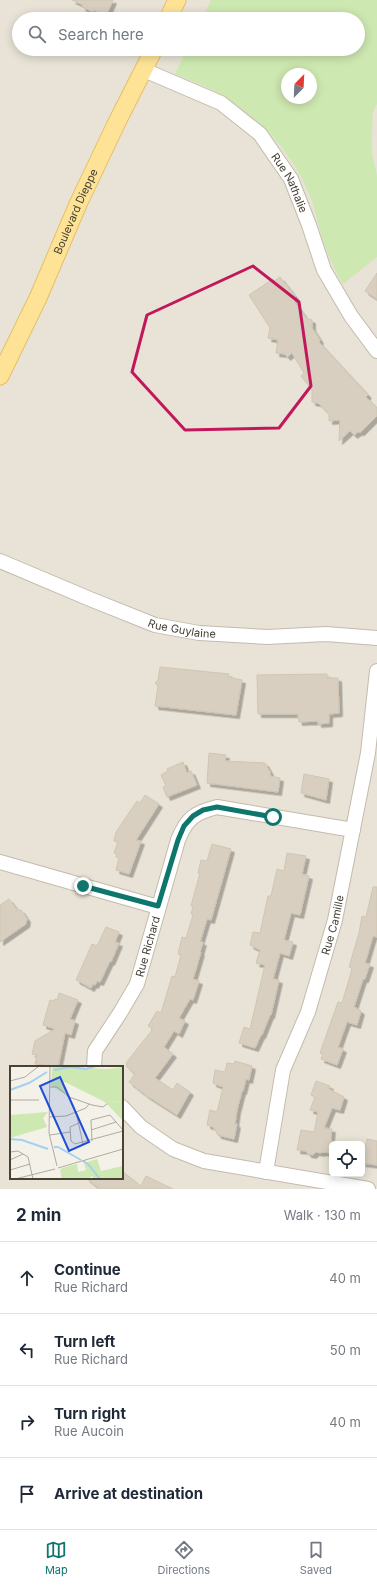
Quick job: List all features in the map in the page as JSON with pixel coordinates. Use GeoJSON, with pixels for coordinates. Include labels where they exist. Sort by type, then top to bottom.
{"type":"FeatureCollection","features":[{"type":"Feature","properties":{"kind":"main road"},"geometry":{"type":"LineString","coordinates":[[171,12],[177,0]]}},
{"type":"Feature","properties":{"kind":"main road","name":"Boulevard Dieppe"},"geometry":{"type":"LineString","coordinates":[[0,376],[38,298],[82,195],[116,122],[151,56]]}},
{"type":"Feature","properties":{"kind":"street","name":"Rue Nathalie"},"geometry":{"type":"LineString","coordinates":[[144,70],[221,103],[260,134],[291,179],[309,225],[324,270],[351,316],[377,351]]}},
{"type":"Feature","properties":{"kind":"street","name":"Rue Guylaine"},"geometry":{"type":"LineString","coordinates":[[0,561],[90,599],[162,626],[199,633],[267,637],[326,634],[377,638]]}},
{"type":"Feature","properties":{"kind":"street","name":"Rue Camille"},"geometry":{"type":"LineString","coordinates":[[266,1172],[283,1070],[308,1012],[335,920],[368,753],[377,671]]}},
{"type":"Feature","properties":{"kind":"street","name":"Rue Richard"},"geometry":{"type":"LineString","coordinates":[[94,1066],[95,1051],[137,984],[178,840],[184,826],[193,816],[203,810],[217,807],[353,830]]}},
{"type":"Feature","properties":{"kind":"street"},"geometry":{"type":"LineString","coordinates":[[0,862],[158,906]]}},
{"type":"Feature","properties":{"kind":"street"},"geometry":{"type":"LineString","coordinates":[[123,1108],[141,1127],[173,1149],[204,1161],[368,1189]]}},
{"type":"Feature","properties":{"kind":"highlighted area"},"geometry":{"type":"Polygon","coordinates":[[[253,266],[299,302],[311,386],[279,428],[185,430],[132,372],[147,315],[253,266]]]}},
{"type":"Feature","properties":{"kind":"shaded area"},"geometry":{"type":"Polygon","coordinates":[[[0,0],[336,0],[346,12],[12,12],[12,56],[365,56],[365,49],[377,49],[377,1189],[0,1189],[0,0]]]}},
{"type":"Feature","properties":{"kind":"green space"},"geometry":{"type":"Polygon","coordinates":[[[211,0],[377,0],[377,104],[373,112],[372,153],[377,176],[377,257],[343,284],[325,247],[313,204],[306,186],[287,154],[249,114],[218,93],[175,74],[184,56],[365,56],[365,12],[205,12],[211,0]]]}},
{"type":"Feature","properties":{"kind":"building"},"geometry":{"type":"Polygon","coordinates":[[[72,0],[113,0],[108,12],[98,12],[94,10],[93,12],[82,7],[83,5],[72,0]]]}},
{"type":"Feature","properties":{"kind":"building"},"geometry":{"type":"Polygon","coordinates":[[[377,273],[377,299],[365,291],[377,273]]]}},
{"type":"Feature","properties":{"kind":"building"},"geometry":{"type":"Polygon","coordinates":[[[280,277],[295,296],[294,301],[306,318],[312,320],[312,328],[320,340],[319,342],[368,395],[366,397],[377,408],[377,416],[361,432],[354,435],[350,431],[339,441],[340,420],[329,421],[329,414],[318,403],[312,402],[312,390],[301,376],[304,373],[292,353],[287,357],[285,354],[276,353],[278,340],[268,338],[270,328],[249,295],[273,279],[274,281],[280,277]]]}},
{"type":"Feature","properties":{"kind":"building"},"geometry":{"type":"Polygon","coordinates":[[[160,667],[229,674],[228,677],[242,680],[236,715],[155,706],[158,686],[155,683],[158,680],[160,667]]]}},
{"type":"Feature","properties":{"kind":"building"},"geometry":{"type":"Polygon","coordinates":[[[327,674],[327,678],[338,678],[339,713],[329,714],[329,723],[318,724],[318,721],[299,722],[298,714],[258,714],[257,675],[327,674]]]}},
{"type":"Feature","properties":{"kind":"building"},"geometry":{"type":"Polygon","coordinates":[[[209,753],[226,755],[225,761],[265,763],[270,772],[270,776],[280,778],[278,792],[207,783],[209,753]]]}},
{"type":"Feature","properties":{"kind":"building"},"geometry":{"type":"Polygon","coordinates":[[[183,762],[187,773],[191,771],[197,785],[167,797],[163,787],[166,786],[161,775],[168,771],[167,769],[183,762]]]}},
{"type":"Feature","properties":{"kind":"building"},"geometry":{"type":"Polygon","coordinates":[[[304,774],[329,779],[326,800],[301,793],[304,774]]]}},
{"type":"Feature","properties":{"kind":"building"},"geometry":{"type":"Polygon","coordinates":[[[145,795],[159,804],[136,840],[141,841],[129,874],[116,870],[119,858],[116,857],[117,854],[114,853],[118,842],[114,841],[116,832],[137,801],[140,803],[145,795]]]}},
{"type":"Feature","properties":{"kind":"building"},"geometry":{"type":"Polygon","coordinates":[[[212,844],[231,849],[211,920],[207,919],[200,942],[203,942],[193,979],[199,981],[193,1000],[190,999],[179,1018],[185,1021],[179,1034],[174,1031],[164,1047],[173,1054],[155,1078],[173,1090],[177,1083],[190,1092],[177,1115],[147,1096],[129,1082],[135,1074],[127,1067],[126,1063],[153,1029],[148,1026],[157,1011],[161,1013],[172,976],[175,977],[181,955],[178,954],[182,937],[186,938],[193,915],[191,914],[193,907],[191,906],[200,873],[198,873],[201,860],[207,861],[212,844]]]}},
{"type":"Feature","properties":{"kind":"building"},"geometry":{"type":"Polygon","coordinates":[[[287,853],[306,856],[302,874],[309,876],[300,915],[291,913],[284,940],[293,942],[289,956],[280,953],[273,979],[279,980],[271,1015],[255,1048],[239,1043],[244,1027],[250,1029],[265,965],[256,963],[260,950],[250,945],[253,932],[260,933],[268,896],[271,896],[277,869],[284,871],[287,853]]]}},
{"type":"Feature","properties":{"kind":"building"},"geometry":{"type":"Polygon","coordinates":[[[373,887],[377,887],[377,937],[373,936],[365,963],[370,964],[365,979],[363,979],[354,1007],[361,1011],[357,1025],[347,1022],[338,1047],[343,1049],[337,1065],[321,1059],[323,1054],[320,1053],[338,1002],[342,1003],[352,968],[349,967],[359,933],[362,916],[366,917],[373,887]]]}},
{"type":"Feature","properties":{"kind":"building"},"geometry":{"type":"Polygon","coordinates":[[[9,899],[17,910],[21,910],[27,919],[26,924],[0,942],[0,905],[9,899]]]}},
{"type":"Feature","properties":{"kind":"building"},"geometry":{"type":"Polygon","coordinates":[[[106,927],[119,932],[115,942],[119,943],[100,982],[97,981],[91,988],[76,980],[92,944],[97,946],[106,927]]]}},
{"type":"Feature","properties":{"kind":"building"},"geometry":{"type":"Polygon","coordinates":[[[59,993],[78,1000],[70,1019],[75,1021],[71,1035],[65,1033],[58,1066],[35,1064],[37,1055],[32,1054],[35,1041],[55,1029],[43,1025],[50,1000],[57,1000],[59,993]]]}},
{"type":"Feature","properties":{"kind":"building"},"geometry":{"type":"Polygon","coordinates":[[[235,1061],[252,1066],[249,1080],[246,1079],[237,1110],[235,1124],[237,1124],[234,1139],[218,1135],[213,1127],[207,1125],[210,1110],[217,1112],[223,1087],[213,1083],[215,1070],[225,1072],[227,1063],[234,1064],[235,1061]]]}},
{"type":"Feature","properties":{"kind":"building"},"geometry":{"type":"Polygon","coordinates":[[[316,1081],[330,1086],[329,1089],[344,1097],[340,1110],[332,1108],[324,1128],[332,1129],[331,1141],[329,1141],[329,1153],[316,1152],[313,1155],[308,1154],[306,1151],[297,1150],[301,1130],[314,1132],[318,1112],[310,1110],[315,1097],[311,1095],[316,1081]]]}},
{"type":"Feature","properties":{"kind":"building"},"geometry":{"type":"Polygon","coordinates":[[[367,1139],[377,1141],[377,1165],[365,1163],[365,1149],[367,1139]]]}},
{"type":"Feature","properties":{"kind":"building"},"geometry":{"type":"Polygon","coordinates":[[[123,1172],[141,1186],[146,1176],[173,1189],[100,1189],[87,1179],[123,1179],[123,1172]]]}},
{"type":"Feature","properties":{"kind":"route"},"geometry":{"type":"LineString","coordinates":[[83,886],[158,906],[178,840],[184,826],[193,816],[203,810],[217,807],[273,817]]}}]}
